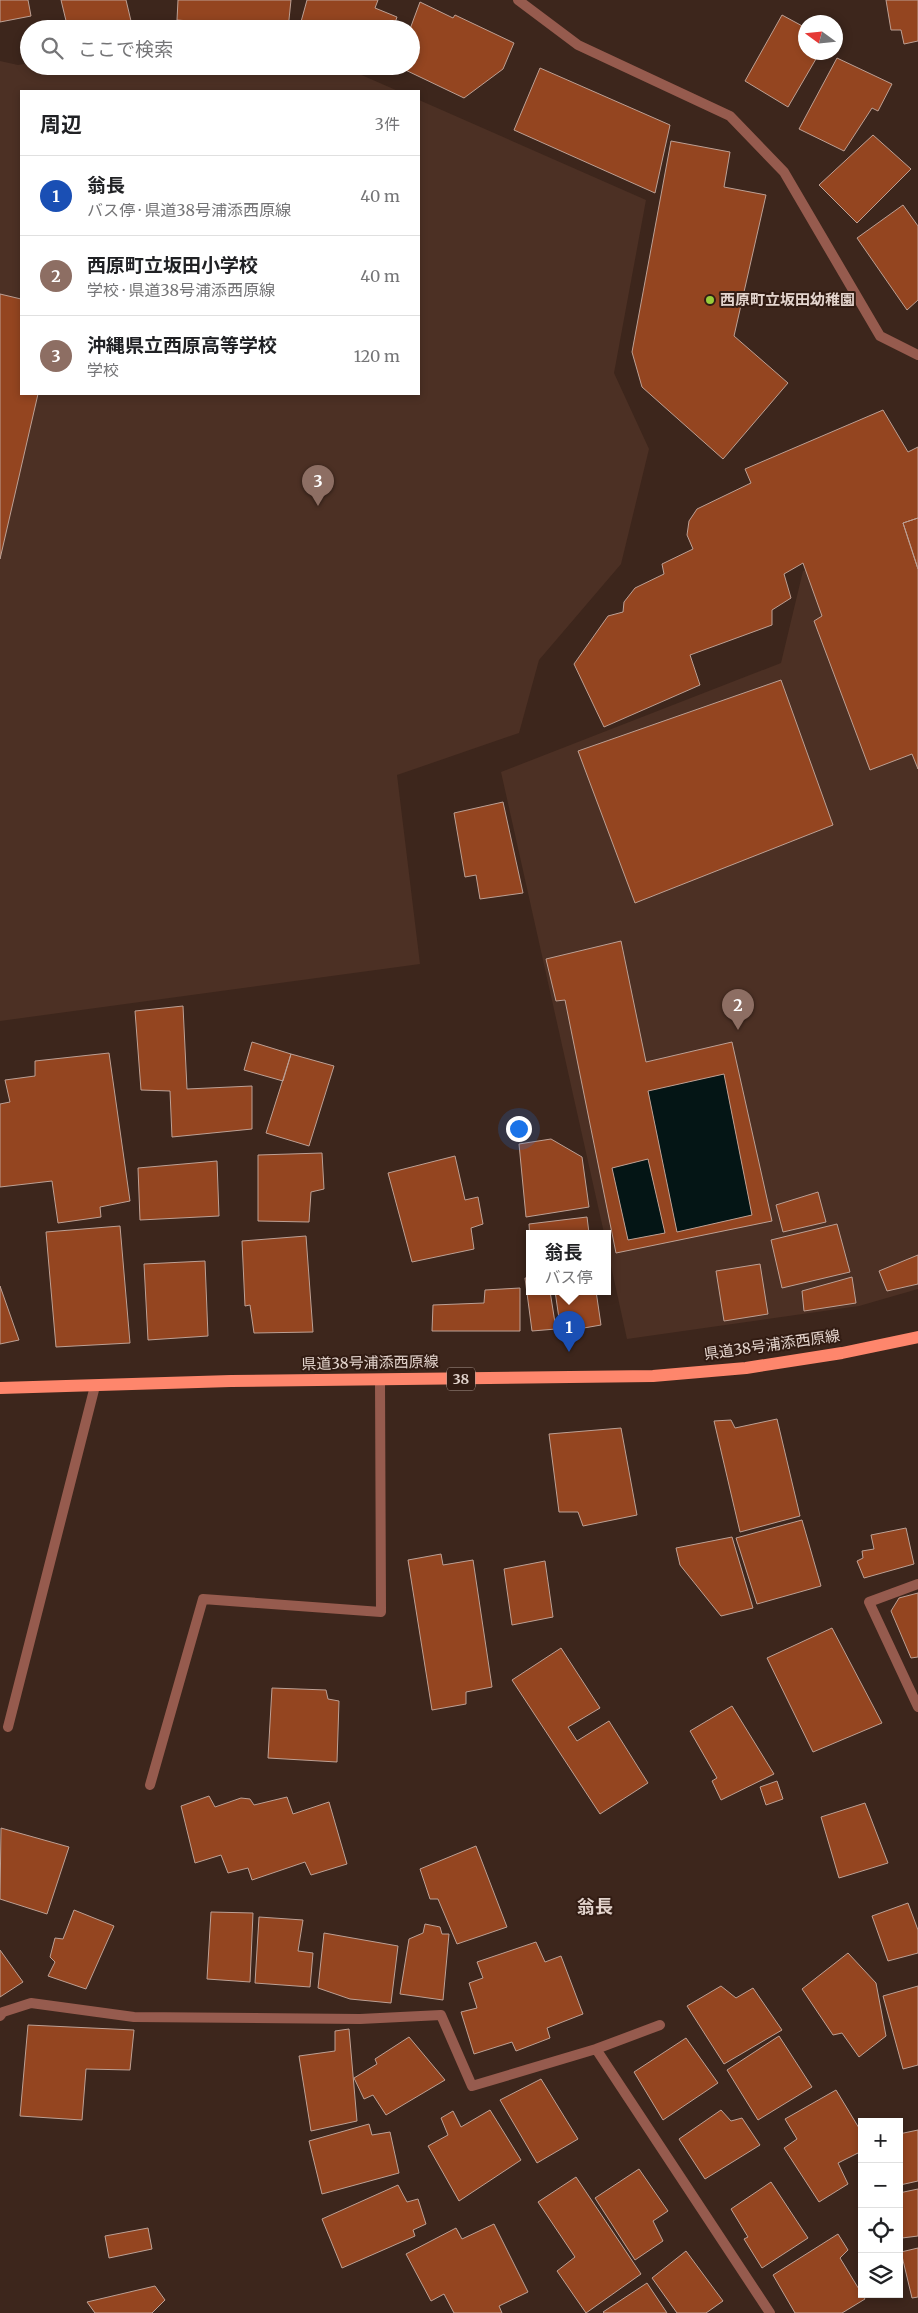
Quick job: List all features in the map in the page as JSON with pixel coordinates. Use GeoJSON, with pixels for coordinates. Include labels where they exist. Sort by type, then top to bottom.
{"type":"FeatureCollection","features":[{"type":"Feature","properties":{"kind":"main road","name":"県道38号浦添西原線"},"geometry":{"type":"LineString","coordinates":[[0,1388],[653,1376],[746,1368],[842,1353],[918,1337]]}},
{"type":"Feature","properties":{"kind":"street"},"geometry":{"type":"LineString","coordinates":[[518,0],[578,45],[730,116],[784,172],[880,336],[918,355]]}},
{"type":"Feature","properties":{"kind":"street"},"geometry":{"type":"LineString","coordinates":[[150,1785],[203,1599],[381,1612],[380,1380]]}},
{"type":"Feature","properties":{"kind":"street"},"geometry":{"type":"LineString","coordinates":[[8,1727],[95,1386]]}},
{"type":"Feature","properties":{"kind":"street"},"geometry":{"type":"LineString","coordinates":[[918,1584],[869,1602],[918,1707]]}},
{"type":"Feature","properties":{"kind":"street"},"geometry":{"type":"LineString","coordinates":[[0,2016],[3,2012],[31,2003],[134,2017],[360,2019],[442,2015],[472,2086],[596,2049],[660,2025]]}},
{"type":"Feature","properties":{"kind":"street"},"geometry":{"type":"LineString","coordinates":[[596,2049],[770,2313]]}},
{"type":"Feature","properties":{"kind":"shaded area"},"geometry":{"type":"Polygon","coordinates":[[[0,61],[20,65],[20,75],[362,75],[396,90],[20,90],[20,395],[420,395],[420,100],[646,200],[614,373],[649,449],[621,564],[539,660],[519,733],[397,775],[420,964],[0,1021],[0,61]]]}},
{"type":"Feature","properties":{"kind":"shaded area"},"geometry":{"type":"Polygon","coordinates":[[[918,524],[918,1289],[859,1306],[627,1339],[611,1266],[611,1230],[603,1230],[501,772],[781,663],[803,571],[918,524]]]}},
{"type":"Feature","properties":{"kind":"shaded area"},"geometry":{"type":"Polygon","coordinates":[[[724,1074],[752,1215],[677,1232],[648,1091],[724,1074]]]}},
{"type":"Feature","properties":{"kind":"shaded area"},"geometry":{"type":"Polygon","coordinates":[[[648,1159],[665,1233],[628,1240],[612,1168],[648,1159]]]}},
{"type":"Feature","properties":{"kind":"building"},"geometry":{"type":"Polygon","coordinates":[[[0,0],[28,0],[31,16],[0,22],[0,0]]]}},
{"type":"Feature","properties":{"kind":"building"},"geometry":{"type":"Polygon","coordinates":[[[61,0],[126,0],[131,20],[66,20],[61,0]]]}},
{"type":"Feature","properties":{"kind":"building"},"geometry":{"type":"Polygon","coordinates":[[[178,0],[291,0],[289,20],[177,20],[178,0]]]}},
{"type":"Feature","properties":{"kind":"building"},"geometry":{"type":"Polygon","coordinates":[[[307,0],[378,0],[375,8],[397,17],[396,20],[301,20],[307,0]]]}},
{"type":"Feature","properties":{"kind":"building"},"geometry":{"type":"Polygon","coordinates":[[[886,0],[918,0],[918,41],[904,44],[901,30],[891,30],[886,0]]]}},
{"type":"Feature","properties":{"kind":"building"},"geometry":{"type":"Polygon","coordinates":[[[420,2],[453,18],[455,15],[514,43],[503,69],[464,98],[416,75],[420,75],[420,20],[413,20],[420,2]]]}},
{"type":"Feature","properties":{"kind":"building"},"geometry":{"type":"Polygon","coordinates":[[[782,15],[798,24],[798,60],[815,60],[788,107],[745,81],[782,15]]]}},
{"type":"Feature","properties":{"kind":"building"},"geometry":{"type":"Polygon","coordinates":[[[836,60],[841,60],[892,84],[878,111],[872,108],[844,151],[799,129],[836,60]]]}},
{"type":"Feature","properties":{"kind":"building"},"geometry":{"type":"Polygon","coordinates":[[[540,68],[670,125],[655,193],[514,130],[540,68]]]}},
{"type":"Feature","properties":{"kind":"building"},"geometry":{"type":"Polygon","coordinates":[[[873,135],[911,169],[857,223],[819,185],[873,135]]]}},
{"type":"Feature","properties":{"kind":"building"},"geometry":{"type":"Polygon","coordinates":[[[671,141],[730,152],[724,187],[766,195],[734,336],[788,383],[723,459],[642,387],[632,352],[671,141]]]}},
{"type":"Feature","properties":{"kind":"building"},"geometry":{"type":"Polygon","coordinates":[[[903,205],[918,226],[918,300],[907,310],[857,238],[903,205]]]}},
{"type":"Feature","properties":{"kind":"building"},"geometry":{"type":"Polygon","coordinates":[[[0,294],[20,299],[20,395],[38,395],[0,559],[0,294]]]}},
{"type":"Feature","properties":{"kind":"building"},"geometry":{"type":"Polygon","coordinates":[[[883,410],[908,452],[918,447],[918,518],[903,523],[918,569],[918,769],[912,754],[870,770],[814,621],[822,616],[803,563],[784,574],[791,598],[772,610],[772,625],[690,655],[700,685],[604,727],[574,664],[608,616],[623,612],[624,602],[635,588],[664,574],[662,564],[693,549],[687,535],[689,521],[697,509],[751,483],[745,469],[883,410]]]}},
{"type":"Feature","properties":{"kind":"building"},"geometry":{"type":"Polygon","coordinates":[[[918,518],[918,569],[903,523],[918,518]]]}},
{"type":"Feature","properties":{"kind":"building"},"geometry":{"type":"Polygon","coordinates":[[[781,680],[833,825],[635,903],[578,751],[781,680]]]}},
{"type":"Feature","properties":{"kind":"building"},"geometry":{"type":"Polygon","coordinates":[[[503,802],[523,893],[480,899],[476,875],[465,877],[454,813],[503,802]]]}},
{"type":"Feature","properties":{"kind":"building"},"geometry":{"type":"Polygon","coordinates":[[[621,941],[646,1062],[732,1042],[772,1221],[616,1253],[565,1000],[556,1001],[546,959],[621,941]],[[724,1074],[648,1091],[677,1232],[752,1215],[724,1074]],[[648,1159],[612,1168],[628,1240],[665,1233],[648,1159]]]}},
{"type":"Feature","properties":{"kind":"building"},"geometry":{"type":"Polygon","coordinates":[[[183,1006],[187,1089],[252,1086],[252,1129],[172,1137],[170,1091],[141,1090],[135,1011],[183,1006]]]}},
{"type":"Feature","properties":{"kind":"building"},"geometry":{"type":"Polygon","coordinates":[[[252,1042],[291,1054],[283,1081],[244,1070],[252,1042]]]}},
{"type":"Feature","properties":{"kind":"building"},"geometry":{"type":"Polygon","coordinates":[[[109,1053],[130,1201],[100,1207],[101,1217],[58,1223],[52,1181],[0,1187],[0,1104],[10,1102],[5,1080],[35,1076],[35,1061],[109,1053]]]}},
{"type":"Feature","properties":{"kind":"building"},"geometry":{"type":"Polygon","coordinates":[[[291,1054],[334,1066],[309,1146],[266,1133],[291,1054]]]}},
{"type":"Feature","properties":{"kind":"building"},"geometry":{"type":"Polygon","coordinates":[[[551,1139],[582,1157],[589,1207],[526,1217],[519,1144],[551,1139]]]}},
{"type":"Feature","properties":{"kind":"building"},"geometry":{"type":"Polygon","coordinates":[[[322,1153],[324,1189],[311,1192],[309,1222],[258,1221],[258,1155],[322,1153]]]}},
{"type":"Feature","properties":{"kind":"building"},"geometry":{"type":"Polygon","coordinates":[[[455,1156],[465,1200],[478,1197],[483,1224],[471,1228],[474,1249],[412,1262],[388,1173],[455,1156]]]}},
{"type":"Feature","properties":{"kind":"building"},"geometry":{"type":"Polygon","coordinates":[[[217,1161],[219,1216],[140,1220],[138,1168],[217,1161]]]}},
{"type":"Feature","properties":{"kind":"building"},"geometry":{"type":"Polygon","coordinates":[[[818,1192],[826,1222],[783,1232],[776,1205],[818,1192]]]}},
{"type":"Feature","properties":{"kind":"building"},"geometry":{"type":"Polygon","coordinates":[[[587,1217],[589,1230],[529,1230],[529,1224],[587,1217]]]}},
{"type":"Feature","properties":{"kind":"building"},"geometry":{"type":"Polygon","coordinates":[[[837,1224],[850,1272],[782,1288],[771,1240],[837,1224]]]}},
{"type":"Feature","properties":{"kind":"building"},"geometry":{"type":"Polygon","coordinates":[[[120,1226],[130,1343],[56,1347],[46,1232],[120,1226]]]}},
{"type":"Feature","properties":{"kind":"building"},"geometry":{"type":"Polygon","coordinates":[[[306,1236],[313,1332],[254,1333],[250,1305],[245,1306],[242,1241],[306,1236]]]}},
{"type":"Feature","properties":{"kind":"building"},"geometry":{"type":"Polygon","coordinates":[[[918,1255],[918,1284],[887,1291],[879,1271],[918,1255]]]}},
{"type":"Feature","properties":{"kind":"building"},"geometry":{"type":"Polygon","coordinates":[[[205,1261],[208,1336],[148,1340],[144,1264],[205,1261]]]}},
{"type":"Feature","properties":{"kind":"building"},"geometry":{"type":"Polygon","coordinates":[[[760,1264],[768,1314],[724,1321],[716,1271],[760,1264]]]}},
{"type":"Feature","properties":{"kind":"building"},"geometry":{"type":"Polygon","coordinates":[[[852,1277],[856,1303],[804,1311],[802,1291],[852,1277]]]}},
{"type":"Feature","properties":{"kind":"building"},"geometry":{"type":"Polygon","coordinates":[[[0,1286],[19,1340],[0,1344],[0,1286]]]}},
{"type":"Feature","properties":{"kind":"building"},"geometry":{"type":"Polygon","coordinates":[[[520,1288],[520,1331],[432,1331],[433,1305],[484,1303],[485,1290],[520,1288]]]}},
{"type":"Feature","properties":{"kind":"building"},"geometry":{"type":"Polygon","coordinates":[[[527,1295],[551,1295],[556,1329],[532,1331],[527,1295]]]}},
{"type":"Feature","properties":{"kind":"building"},"geometry":{"type":"Polygon","coordinates":[[[556,1295],[597,1295],[601,1325],[561,1332],[556,1295]]]}},
{"type":"Feature","properties":{"kind":"building"},"geometry":{"type":"Polygon","coordinates":[[[777,1419],[800,1516],[740,1532],[714,1421],[731,1420],[735,1428],[777,1419]]]}},
{"type":"Feature","properties":{"kind":"building"},"geometry":{"type":"Polygon","coordinates":[[[621,1428],[637,1515],[583,1526],[578,1512],[559,1512],[549,1434],[621,1428]]]}},
{"type":"Feature","properties":{"kind":"building"},"geometry":{"type":"Polygon","coordinates":[[[802,1520],[821,1586],[757,1604],[736,1538],[802,1520]]]}},
{"type":"Feature","properties":{"kind":"building"},"geometry":{"type":"Polygon","coordinates":[[[906,1528],[914,1564],[864,1578],[857,1561],[863,1558],[862,1551],[874,1549],[871,1535],[906,1528]]]}},
{"type":"Feature","properties":{"kind":"building"},"geometry":{"type":"Polygon","coordinates":[[[732,1537],[753,1608],[721,1616],[680,1565],[676,1548],[732,1537]]]}},
{"type":"Feature","properties":{"kind":"building"},"geometry":{"type":"Polygon","coordinates":[[[441,1554],[443,1565],[473,1560],[492,1687],[466,1692],[466,1704],[432,1710],[408,1560],[441,1554]]]}},
{"type":"Feature","properties":{"kind":"building"},"geometry":{"type":"Polygon","coordinates":[[[545,1561],[553,1617],[512,1625],[504,1569],[545,1561]]]}},
{"type":"Feature","properties":{"kind":"building"},"geometry":{"type":"Polygon","coordinates":[[[918,1593],[918,1657],[911,1658],[891,1611],[899,1598],[918,1593]]]}},
{"type":"Feature","properties":{"kind":"building"},"geometry":{"type":"Polygon","coordinates":[[[832,1628],[882,1723],[813,1752],[767,1658],[832,1628]]]}},
{"type":"Feature","properties":{"kind":"building"},"geometry":{"type":"Polygon","coordinates":[[[561,1648],[600,1708],[568,1727],[577,1741],[609,1721],[648,1783],[600,1814],[512,1680],[561,1648]]]}},
{"type":"Feature","properties":{"kind":"building"},"geometry":{"type":"Polygon","coordinates":[[[272,1688],[326,1690],[328,1699],[339,1701],[337,1762],[268,1758],[272,1688]]]}},
{"type":"Feature","properties":{"kind":"building"},"geometry":{"type":"Polygon","coordinates":[[[732,1706],[774,1774],[721,1800],[712,1781],[717,1778],[690,1731],[732,1706]]]}},
{"type":"Feature","properties":{"kind":"building"},"geometry":{"type":"Polygon","coordinates":[[[777,1781],[783,1799],[766,1805],[760,1787],[777,1781]]]}},
{"type":"Feature","properties":{"kind":"building"},"geometry":{"type":"Polygon","coordinates":[[[209,1796],[215,1807],[241,1798],[250,1799],[254,1805],[287,1797],[293,1814],[329,1802],[347,1864],[311,1875],[305,1862],[252,1880],[248,1868],[228,1873],[221,1855],[195,1863],[181,1806],[209,1796]]]}},
{"type":"Feature","properties":{"kind":"building"},"geometry":{"type":"Polygon","coordinates":[[[865,1803],[888,1863],[839,1878],[821,1817],[865,1803]]]}},
{"type":"Feature","properties":{"kind":"building"},"geometry":{"type":"Polygon","coordinates":[[[1,1828],[69,1847],[47,1914],[0,1899],[1,1828]]]}},
{"type":"Feature","properties":{"kind":"building"},"geometry":{"type":"Polygon","coordinates":[[[476,1846],[507,1927],[457,1944],[438,1899],[430,1899],[420,1869],[476,1846]]]}},
{"type":"Feature","properties":{"kind":"building"},"geometry":{"type":"Polygon","coordinates":[[[908,1903],[918,1930],[918,1953],[888,1961],[872,1916],[908,1903]]]}},
{"type":"Feature","properties":{"kind":"building"},"geometry":{"type":"Polygon","coordinates":[[[74,1910],[114,1926],[86,1989],[48,1976],[55,1962],[50,1957],[55,1938],[63,1939],[74,1910]]]}},
{"type":"Feature","properties":{"kind":"building"},"geometry":{"type":"Polygon","coordinates":[[[211,1912],[253,1913],[250,1982],[207,1979],[211,1912]]]}},
{"type":"Feature","properties":{"kind":"building"},"geometry":{"type":"Polygon","coordinates":[[[259,1917],[303,1920],[298,1951],[313,1953],[310,1987],[255,1983],[259,1917]]]}},
{"type":"Feature","properties":{"kind":"building"},"geometry":{"type":"Polygon","coordinates":[[[425,1924],[440,1927],[442,1934],[449,1934],[443,2000],[400,1994],[409,1939],[423,1933],[425,1924]]]}},
{"type":"Feature","properties":{"kind":"building"},"geometry":{"type":"Polygon","coordinates":[[[324,1933],[398,1946],[391,2003],[350,1999],[318,1988],[324,1933]]]}},
{"type":"Feature","properties":{"kind":"building"},"geometry":{"type":"Polygon","coordinates":[[[536,1942],[545,1962],[561,1956],[583,2014],[547,2028],[550,2038],[516,2051],[512,2042],[474,2054],[461,2012],[477,2008],[469,1983],[483,1978],[477,1962],[536,1942]]]}},
{"type":"Feature","properties":{"kind":"building"},"geometry":{"type":"Polygon","coordinates":[[[0,1950],[23,1982],[0,1997],[0,1950]]]}},
{"type":"Feature","properties":{"kind":"building"},"geometry":{"type":"Polygon","coordinates":[[[848,1953],[876,1983],[886,2036],[859,2057],[842,2033],[833,2035],[802,1989],[848,1953]]]}},
{"type":"Feature","properties":{"kind":"building"},"geometry":{"type":"Polygon","coordinates":[[[721,1986],[736,1998],[753,1988],[782,2030],[724,2064],[687,2006],[721,1986]]]}},
{"type":"Feature","properties":{"kind":"building"},"geometry":{"type":"Polygon","coordinates":[[[918,1986],[918,2065],[903,2069],[883,1996],[918,1986]]]}},
{"type":"Feature","properties":{"kind":"building"},"geometry":{"type":"Polygon","coordinates":[[[28,2025],[134,2030],[130,2070],[86,2069],[82,2120],[20,2116],[28,2025]]]}},
{"type":"Feature","properties":{"kind":"building"},"geometry":{"type":"Polygon","coordinates":[[[349,2029],[357,2121],[311,2131],[299,2056],[335,2051],[335,2031],[349,2029]]]}},
{"type":"Feature","properties":{"kind":"building"},"geometry":{"type":"Polygon","coordinates":[[[779,2036],[812,2087],[758,2120],[727,2070],[779,2036]]]}},
{"type":"Feature","properties":{"kind":"building"},"geometry":{"type":"Polygon","coordinates":[[[409,2037],[445,2080],[386,2115],[373,2095],[364,2099],[354,2078],[377,2064],[375,2059],[409,2037]]]}},
{"type":"Feature","properties":{"kind":"building"},"geometry":{"type":"Polygon","coordinates":[[[686,2038],[718,2083],[663,2120],[634,2072],[686,2038]]]}},
{"type":"Feature","properties":{"kind":"building"},"geometry":{"type":"Polygon","coordinates":[[[541,2079],[578,2139],[537,2163],[500,2100],[541,2079]]]}},
{"type":"Feature","properties":{"kind":"building"},"geometry":{"type":"Polygon","coordinates":[[[836,2090],[858,2126],[858,2153],[838,2163],[848,2184],[819,2202],[784,2148],[797,2139],[785,2119],[836,2090]]]}},
{"type":"Feature","properties":{"kind":"building"},"geometry":{"type":"Polygon","coordinates":[[[490,2110],[521,2160],[459,2201],[428,2146],[448,2135],[441,2118],[453,2111],[461,2127],[490,2110]]]}},
{"type":"Feature","properties":{"kind":"building"},"geometry":{"type":"Polygon","coordinates":[[[721,2110],[731,2121],[742,2118],[760,2145],[705,2179],[679,2139],[721,2110]]]}},
{"type":"Feature","properties":{"kind":"building"},"geometry":{"type":"Polygon","coordinates":[[[369,2124],[372,2135],[390,2132],[399,2173],[322,2194],[309,2141],[369,2124]]]}},
{"type":"Feature","properties":{"kind":"building"},"geometry":{"type":"Polygon","coordinates":[[[918,2130],[918,2181],[903,2184],[903,2163],[903,2133],[918,2130]]]}},
{"type":"Feature","properties":{"kind":"building"},"geometry":{"type":"Polygon","coordinates":[[[639,2169],[668,2211],[653,2221],[663,2241],[635,2260],[595,2198],[639,2169]]]}},
{"type":"Feature","properties":{"kind":"building"},"geometry":{"type":"Polygon","coordinates":[[[576,2177],[641,2274],[586,2313],[557,2271],[575,2257],[538,2202],[576,2177]]]}},
{"type":"Feature","properties":{"kind":"building"},"geometry":{"type":"Polygon","coordinates":[[[771,2182],[808,2238],[762,2268],[744,2239],[748,2237],[731,2209],[771,2182]]]}},
{"type":"Feature","properties":{"kind":"building"},"geometry":{"type":"Polygon","coordinates":[[[398,2185],[407,2202],[418,2199],[426,2224],[413,2230],[415,2236],[342,2268],[322,2219],[398,2185]]]}},
{"type":"Feature","properties":{"kind":"building"},"geometry":{"type":"Polygon","coordinates":[[[918,2189],[918,2236],[903,2238],[903,2192],[918,2189]]]}},
{"type":"Feature","properties":{"kind":"building"},"geometry":{"type":"Polygon","coordinates":[[[494,2224],[528,2292],[499,2306],[502,2313],[454,2313],[444,2294],[431,2301],[406,2254],[456,2228],[462,2239],[494,2224]]]}},
{"type":"Feature","properties":{"kind":"building"},"geometry":{"type":"Polygon","coordinates":[[[148,2228],[152,2249],[109,2258],[105,2236],[148,2228]]]}},
{"type":"Feature","properties":{"kind":"building"},"geometry":{"type":"Polygon","coordinates":[[[838,2234],[848,2250],[840,2258],[858,2288],[858,2298],[865,2299],[842,2313],[795,2313],[773,2275],[838,2234]]]}},
{"type":"Feature","properties":{"kind":"building"},"geometry":{"type":"Polygon","coordinates":[[[918,2248],[918,2297],[912,2298],[903,2260],[903,2252],[918,2248]]]}},
{"type":"Feature","properties":{"kind":"building"},"geometry":{"type":"Polygon","coordinates":[[[686,2251],[723,2301],[706,2313],[677,2313],[652,2278],[686,2251]]]}},
{"type":"Feature","properties":{"kind":"building"},"geometry":{"type":"Polygon","coordinates":[[[647,2283],[667,2313],[603,2312],[647,2283]]]}},
{"type":"Feature","properties":{"kind":"building"},"geometry":{"type":"Polygon","coordinates":[[[155,2286],[165,2300],[152,2313],[95,2313],[87,2302],[155,2286]]]}},
{"type":"Feature","properties":{"kind":"place","name":"西原町立坂田幼稚園"},"geometry":{"type":"Point","coordinates":[710,300]}},
{"type":"Feature","properties":{"kind":"place","name":"沖縄県立西原高等学校"},"geometry":{"type":"Point","coordinates":[318,506]}},
{"type":"Feature","properties":{"kind":"place","name":"西原町立坂田小学校"},"geometry":{"type":"Point","coordinates":[738,1030]}},
{"type":"Feature","properties":{"kind":"place","name":"翁長"},"geometry":{"type":"Point","coordinates":[569,1352]}},
{"type":"Feature","properties":{"kind":"district","name":"翁長"},"geometry":{"type":"Point","coordinates":[595,1907]}}]}
